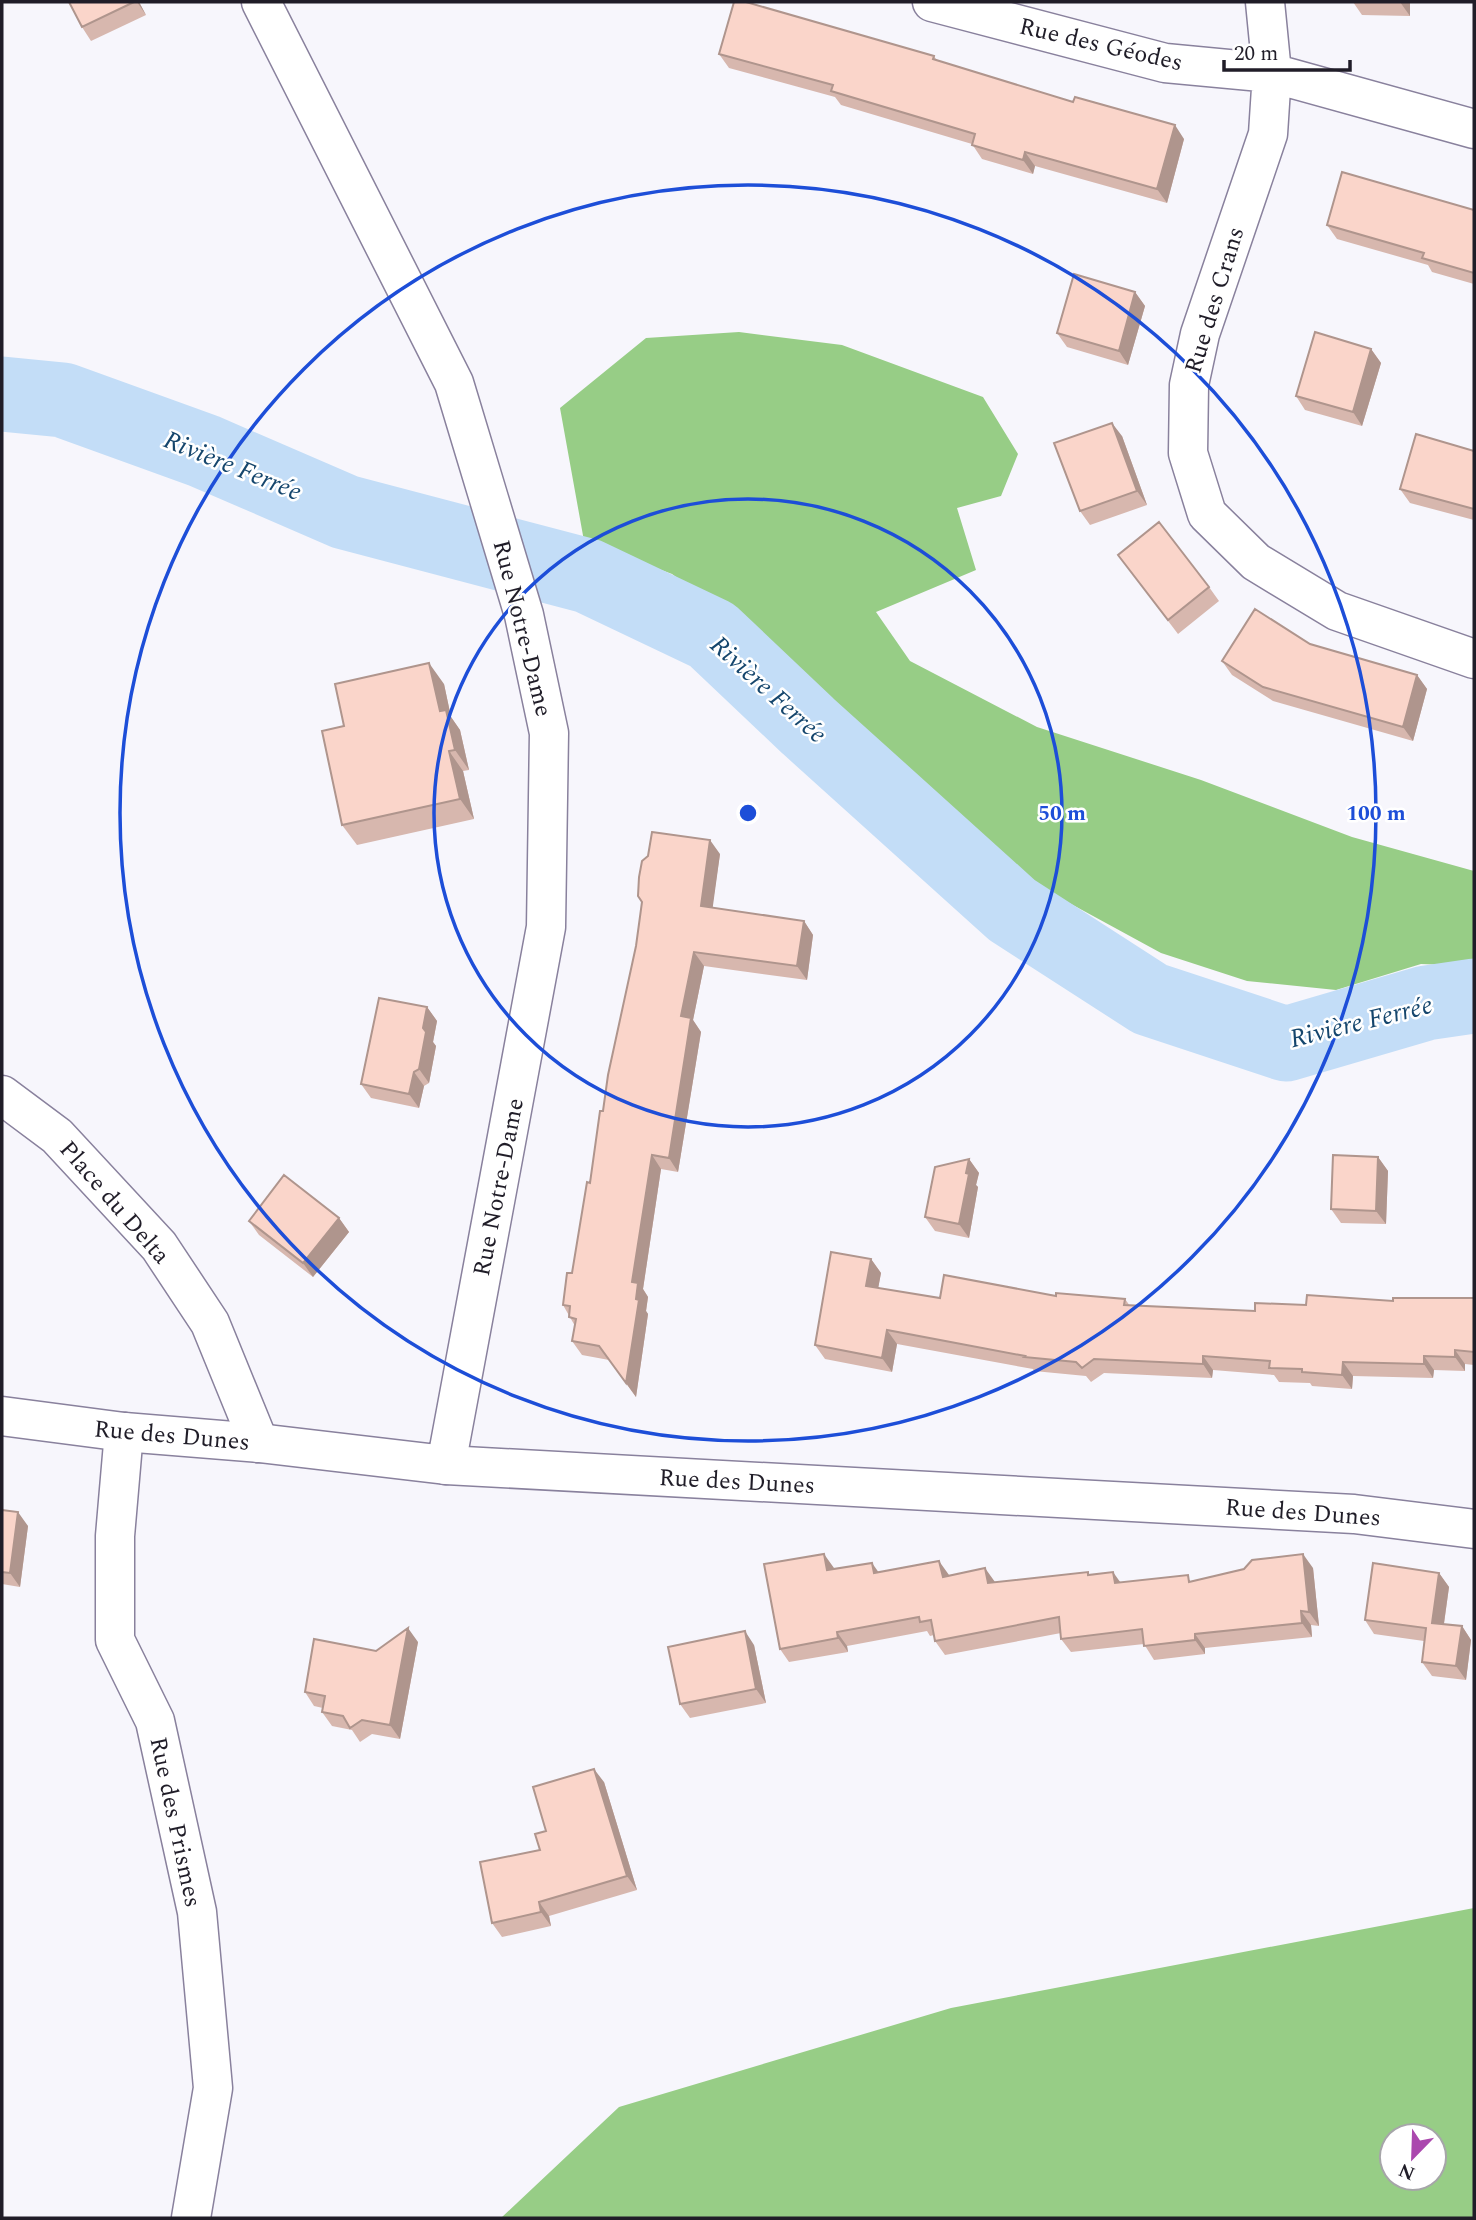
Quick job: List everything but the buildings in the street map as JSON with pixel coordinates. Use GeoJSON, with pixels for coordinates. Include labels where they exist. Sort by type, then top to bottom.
{"type":"FeatureCollection","features":[{"type":"Feature","properties":{"kind":"street","name":"Rue Notre-Dame"},"geometry":{"type":"LineString","coordinates":[[261,2],[454,383],[524,615],[549,733],[546,927],[446,1465]]}},
{"type":"Feature","properties":{"kind":"street","name":"Rue des Géodes"},"geometry":{"type":"LineString","coordinates":[[932,2],[1165,63],[1272,73],[1474,129]]}},
{"type":"Feature","properties":{"kind":"street","name":"Rue des Crans"},"geometry":{"type":"LineString","coordinates":[[1265,2],[1272,73],[1268,134],[1200,334],[1189,385],[1188,453],[1207,514],[1256,562],[1337,611],[1474,659]]}},
{"type":"Feature","properties":{"kind":"street","name":"Place du Delta"},"geometry":{"type":"LineString","coordinates":[[2,1095],[57,1136],[159,1246],[211,1324],[259,1443]]}},
{"type":"Feature","properties":{"kind":"street","name":"Rue des Dunes"},"geometry":{"type":"LineString","coordinates":[[2,1416],[124,1432],[259,1443],[446,1465],[1340,1513],[1474,1529]]}},
{"type":"Feature","properties":{"kind":"street","name":"Rue des Prismes"},"geometry":{"type":"LineString","coordinates":[[124,1432],[115,1535],[115,1640],[155,1721],[197,1912],[213,2088],[191,2218]]}},
{"type":"Feature","properties":{"kind":"green space"},"geometry":{"type":"Polygon","coordinates":[[[739,332],[842,345],[983,397],[1018,454],[1001,496],[957,508],[976,570],[876,612],[910,661],[1037,727],[1201,780],[1352,837],[1474,871],[1474,966],[1421,964],[1336,990],[1247,981],[1161,953],[1049,892],[879,759],[752,634],[672,574],[584,541],[560,408],[646,338],[739,332]]]}},
{"type":"Feature","properties":{"kind":"green space"},"geometry":{"type":"Polygon","coordinates":[[[1474,1908],[1474,2218],[501,2218],[619,2107],[951,2008],[1474,1908]]]}},
{"type":"Feature","properties":{"kind":"waterway","name":"Rivière Ferrée"},"geometry":{"type":"LineString","coordinates":[[2,394],[63,400],[204,451],[345,512],[588,576],[712,635],[808,726],[1012,910],[1150,999],[1286,1044],[1426,1003],[1474,996]]}}]}
